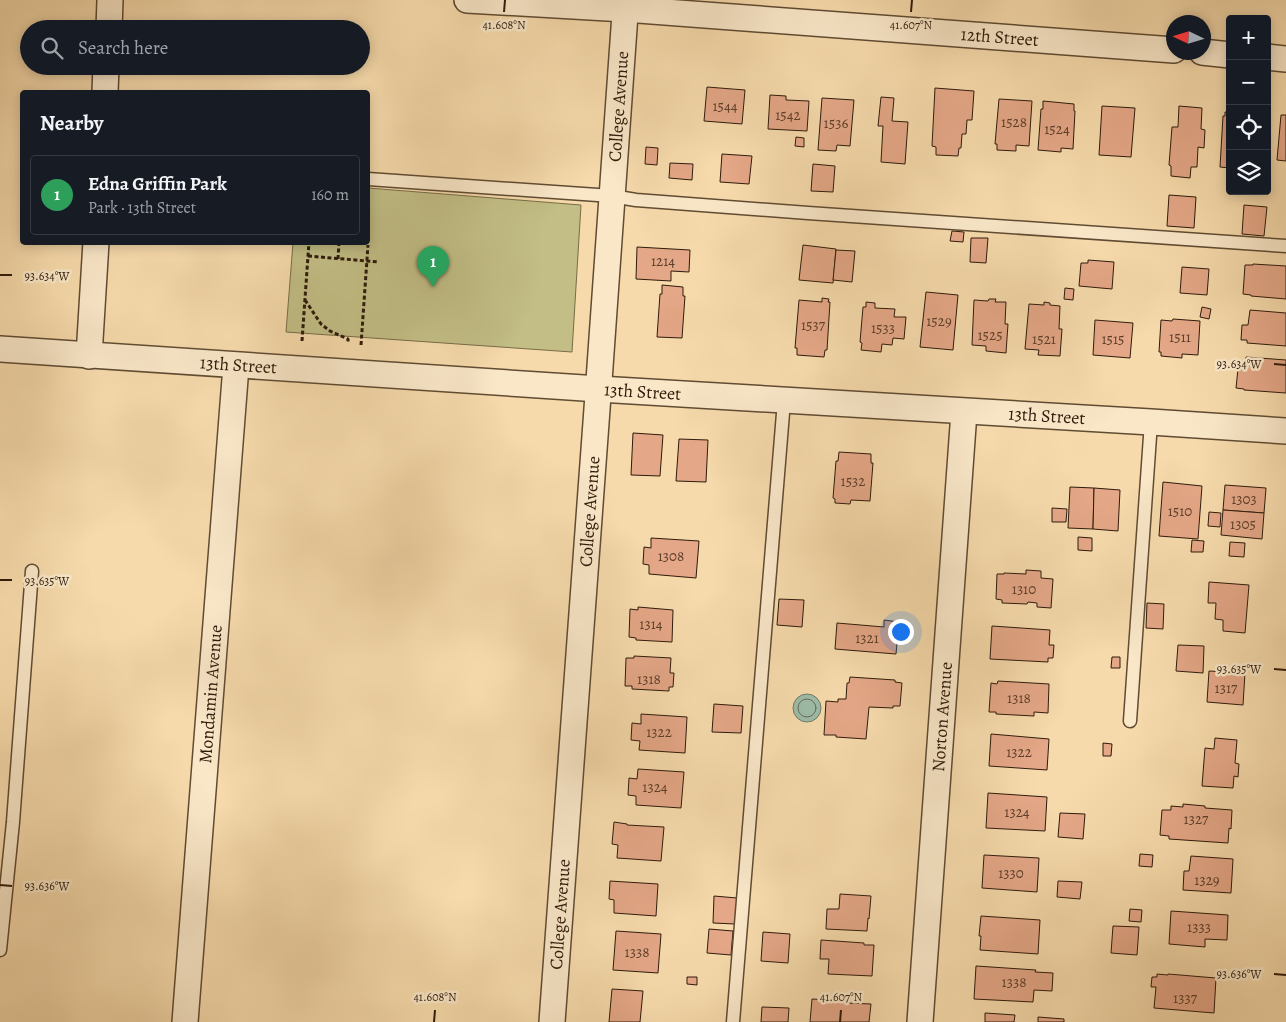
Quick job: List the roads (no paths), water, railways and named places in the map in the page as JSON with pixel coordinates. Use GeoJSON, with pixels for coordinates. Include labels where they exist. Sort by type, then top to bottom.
{"type":"FeatureCollection","features":[{"type":"Feature","properties":{"kind":"street"},"geometry":{"type":"LineString","coordinates":[[109,20],[110,0]]}},
{"type":"Feature","properties":{"kind":"street","name":"12th Street"},"geometry":{"type":"LineString","coordinates":[[467,0],[626,4],[1166,49]]}},
{"type":"Feature","properties":{"kind":"street","name":"College Avenue"},"geometry":{"type":"LineString","coordinates":[[552,1022],[626,4]]}},
{"type":"Feature","properties":{"kind":"street"},"geometry":{"type":"LineString","coordinates":[[1211,53],[1226,55]]}},
{"type":"Feature","properties":{"kind":"street"},"geometry":{"type":"LineString","coordinates":[[1271,58],[1286,59]]}},
{"type":"Feature","properties":{"kind":"street"},"geometry":{"type":"LineString","coordinates":[[105,90],[106,75]]}},
{"type":"Feature","properties":{"kind":"street"},"geometry":{"type":"LineString","coordinates":[[89,356],[96,245]]}},
{"type":"Feature","properties":{"kind":"street","name":"13th Street"},"geometry":{"type":"LineString","coordinates":[[0,349],[236,366],[1286,431]]}},
{"type":"Feature","properties":{"kind":"street","name":"Mondamin Avenue"},"geometry":{"type":"LineString","coordinates":[[186,1022],[236,366]]}},
{"type":"Feature","properties":{"kind":"street","name":"Norton Avenue"},"geometry":{"type":"LineString","coordinates":[[920,1022],[964,412]]}},
{"type":"Feature","properties":{"kind":"lane"},"geometry":{"type":"LineString","coordinates":[[370,179],[612,196],[636,200],[808,213],[1286,246]]}},
{"type":"Feature","properties":{"kind":"lane"},"geometry":{"type":"LineString","coordinates":[[733,1022],[784,400]]}},
{"type":"Feature","properties":{"kind":"lane"},"geometry":{"type":"LineString","coordinates":[[1130,722],[1151,422]]}},
{"type":"Feature","properties":{"kind":"lane"},"geometry":{"type":"LineString","coordinates":[[0,950],[13,822],[32,571]]}},
{"type":"Feature","properties":{"kind":"water"},"geometry":{"type":"Polygon","coordinates":[[[807,694],[817,698],[821,708],[817,718],[807,722],[797,718],[793,708],[797,698],[807,694]]]}},
{"type":"Feature","properties":{"kind":"place","name":"Edna Griffin Park"},"geometry":{"type":"Point","coordinates":[433,287]}}]}
